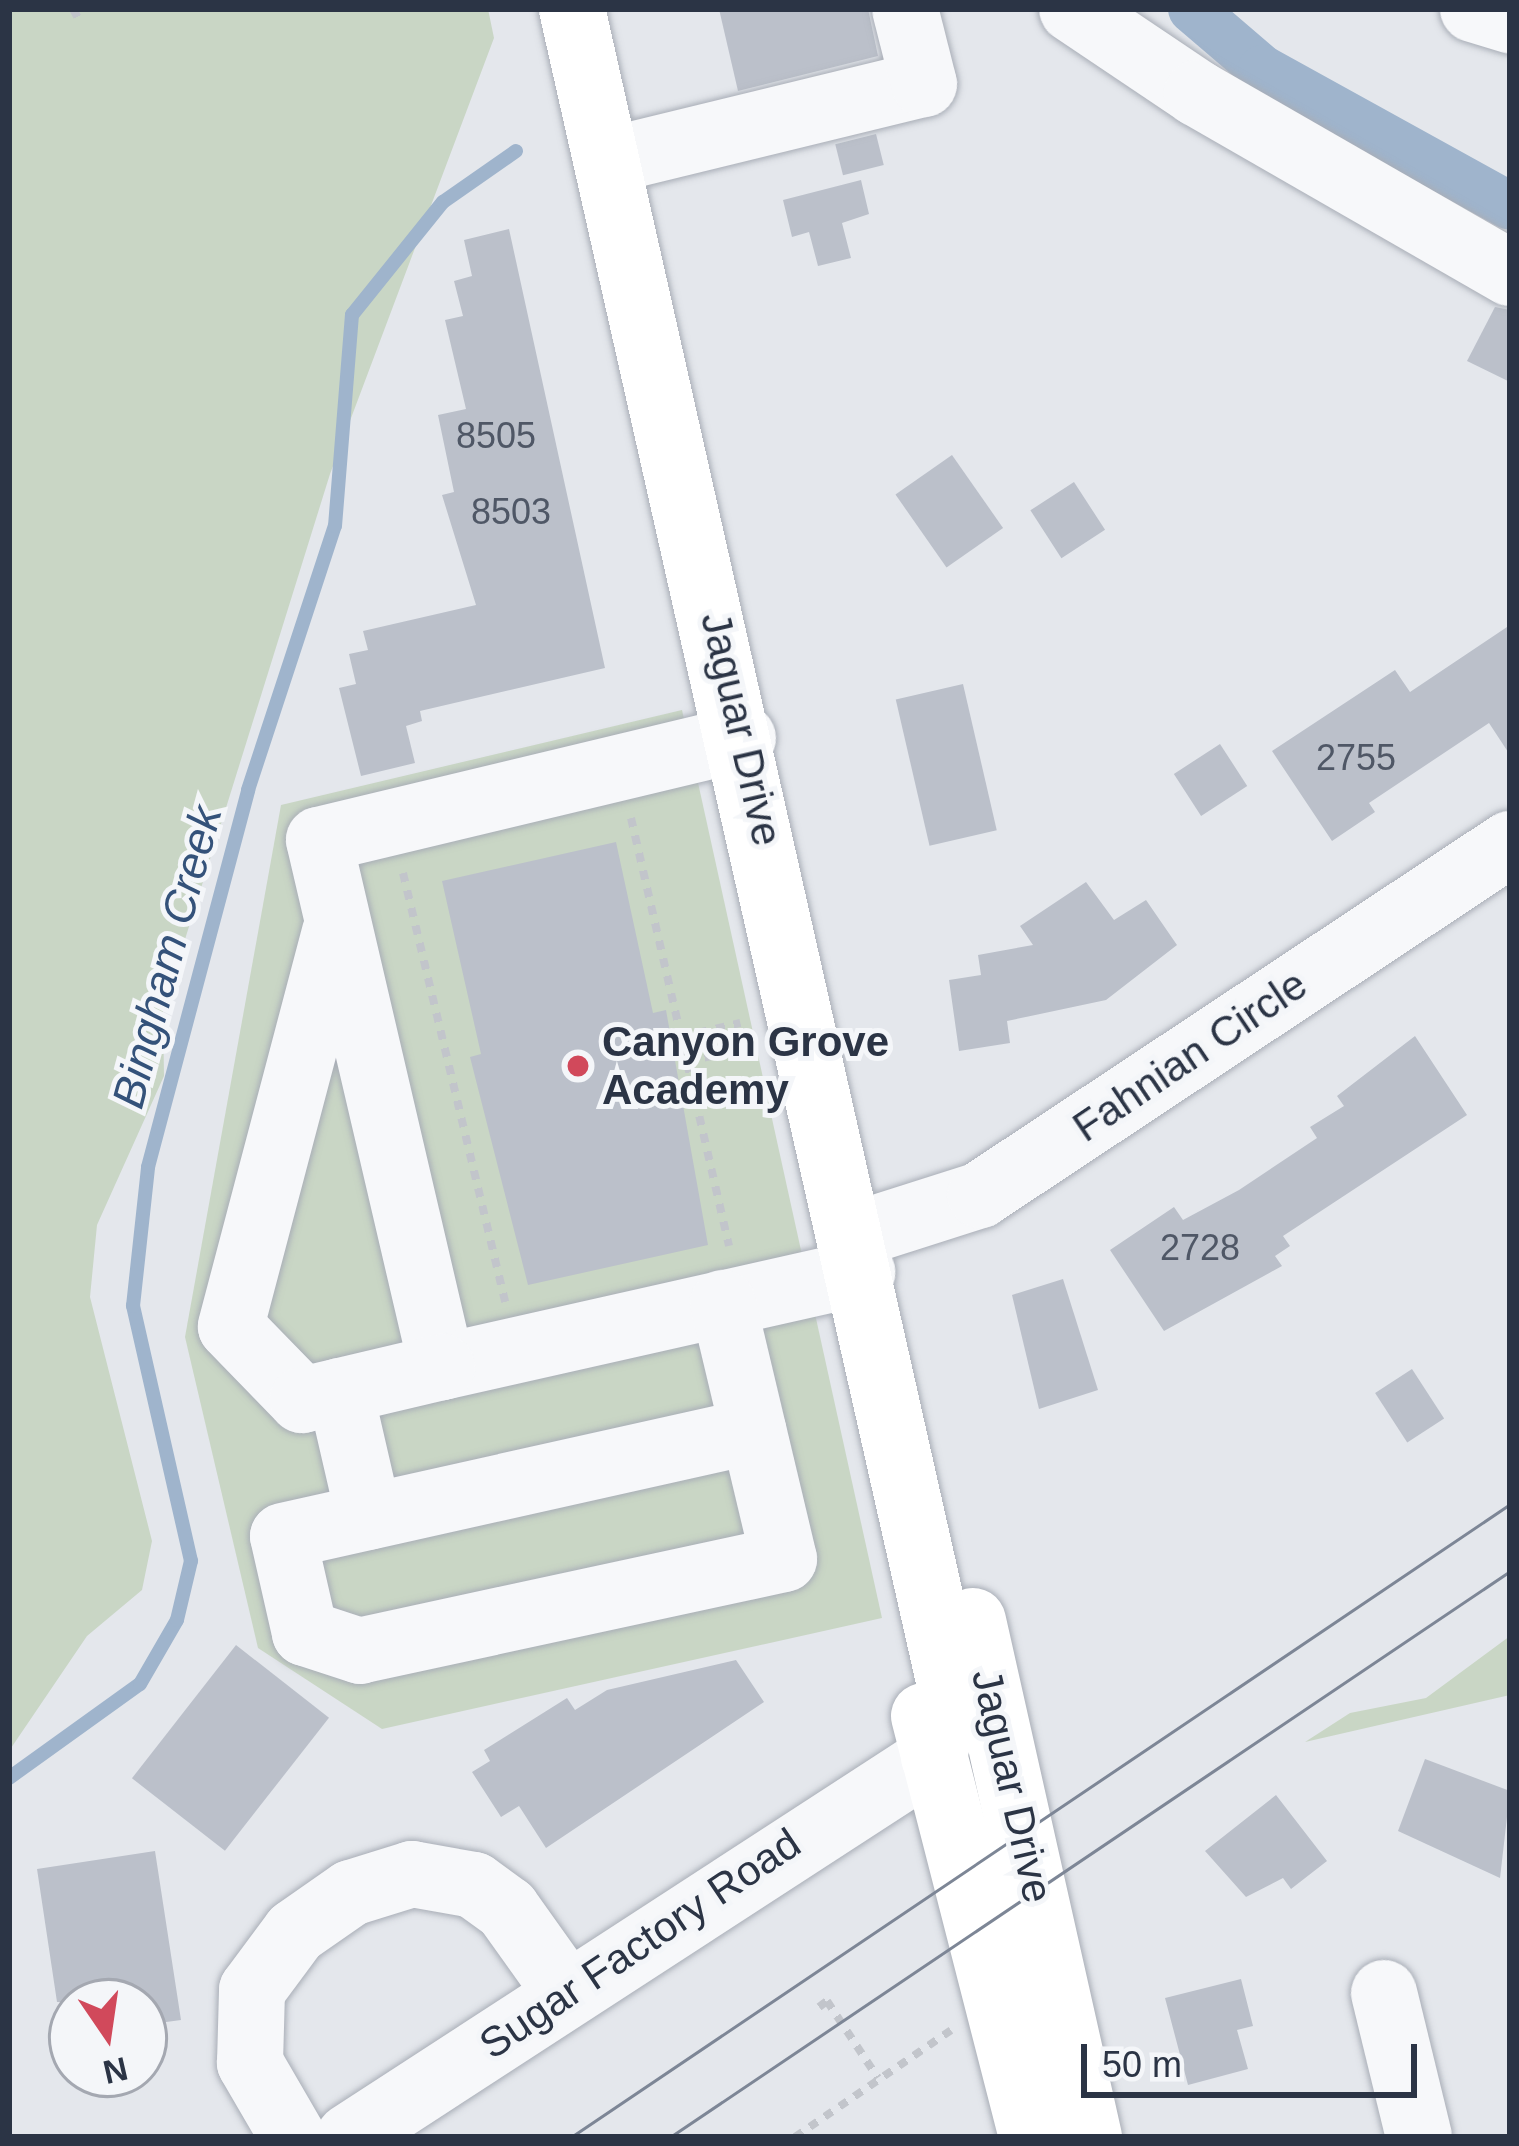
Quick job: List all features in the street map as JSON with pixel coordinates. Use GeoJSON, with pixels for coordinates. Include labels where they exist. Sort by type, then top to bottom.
{"type":"FeatureCollection","features":[{"type":"Feature","properties":{"kind":"main road","name":"Jaguar Drive"},"geometry":{"type":"LineString","coordinates":[[572,9],[743,738],[900,1452],[949,1510],[1089,2137]]}},
{"type":"Feature","properties":{"kind":"main road"},"geometry":{"type":"LineString","coordinates":[[900,1452],[950,1685],[934,1757]]}},
{"type":"Feature","properties":{"kind":"main road","name":"Jaguar Drive"},"geometry":{"type":"LineString","coordinates":[[934,1757],[1032,2137]]}},
{"type":"Feature","properties":{"kind":"street"},"geometry":{"type":"LineString","coordinates":[[607,161],[924,84],[905,9]]}},
{"type":"Feature","properties":{"kind":"street"},"geometry":{"type":"LineString","coordinates":[[1072,9],[1197,93],[1510,273]]}},
{"type":"Feature","properties":{"kind":"street"},"geometry":{"type":"LineString","coordinates":[[1473,9],[1510,20]]}},
{"type":"Feature","properties":{"kind":"street"},"geometry":{"type":"LineString","coordinates":[[442,1367],[319,840],[743,738]]}},
{"type":"Feature","properties":{"kind":"street","name":"Fahnian Circle"},"geometry":{"type":"LineString","coordinates":[[338,923],[231,1327],[302,1400],[442,1367],[728,1284],[858,1254],[980,1195],[1510,844]]}},
{"type":"Feature","properties":{"kind":"street"},"geometry":{"type":"LineString","coordinates":[[728,1284],[753,1431],[784,1559],[360,1652],[305,1633],[283,1536],[753,1431]]}},
{"type":"Feature","properties":{"kind":"street"},"geometry":{"type":"LineString","coordinates":[[340,1391],[369,1517]]}},
{"type":"Feature","properties":{"kind":"street","name":"Sugar Factory Road"},"geometry":{"type":"LineString","coordinates":[[349,2137],[934,1757]]}},
{"type":"Feature","properties":{"kind":"street"},"geometry":{"type":"LineString","coordinates":[[293,2137],[250,2062],[252,1990],[296,1932],[351,1893],[412,1874],[474,1885],[507,1909],[567,1993]]}},
{"type":"Feature","properties":{"kind":"street"},"geometry":{"type":"LineString","coordinates":[[1384,1994],[1419,2137]]}},
{"type":"Feature","properties":{"kind":"path"},"geometry":{"type":"LineString","coordinates":[[608,824],[651,814]]}},
{"type":"Feature","properties":{"kind":"path"},"geometry":{"type":"LineString","coordinates":[[631,818],[687,1061],[728,1284]]}},
{"type":"Feature","properties":{"kind":"path"},"geometry":{"type":"LineString","coordinates":[[426,867],[403,873],[508,1318]]}},
{"type":"Feature","properties":{"kind":"path"},"geometry":{"type":"LineString","coordinates":[[681,1037],[740,1023]]}},
{"type":"Feature","properties":{"kind":"path"},"geometry":{"type":"LineString","coordinates":[[687,1061],[746,1048]]}},
{"type":"Feature","properties":{"kind":"path"},"geometry":{"type":"LineString","coordinates":[[819,2007],[827,2001],[878,2078]]}},
{"type":"Feature","properties":{"kind":"path"},"geometry":{"type":"LineString","coordinates":[[795,2137],[962,2022]]}},
{"type":"Feature","properties":{"kind":"green space"},"geometry":{"type":"Polygon","coordinates":[[[9,9],[488,9],[494,38],[330,474],[163,1010],[164,1076],[97,1225],[90,1297],[152,1541],[142,1590],[87,1636],[9,1751],[9,9]]]}},
{"type":"Feature","properties":{"kind":"green space"},"geometry":{"type":"Polygon","coordinates":[[[682,710],[882,1618],[382,1729],[258,1648],[185,1337],[281,805],[682,710]]]}},
{"type":"Feature","properties":{"kind":"green space"},"geometry":{"type":"Polygon","coordinates":[[[1510,1636],[1510,1695],[1305,1742],[1350,1713],[1426,1698],[1510,1636]]]}},
{"type":"Feature","properties":{"kind":"building"},"geometry":{"type":"Polygon","coordinates":[[[719,9],[868,9],[878,56],[738,91],[719,9]]]}},
{"type":"Feature","properties":{"kind":"building"},"geometry":{"type":"Polygon","coordinates":[[[876,134],[884,165],[843,175],[835,144],[876,134]]]}},
{"type":"Feature","properties":{"kind":"building"},"geometry":{"type":"Polygon","coordinates":[[[861,180],[869,214],[842,223],[851,258],[818,266],[809,232],[792,237],[783,200],[861,180]]]}},
{"type":"Feature","properties":{"kind":"building"},"geometry":{"type":"Polygon","coordinates":[[[509,229],[605,668],[420,711],[422,721],[406,726],[415,763],[361,776],[339,688],[356,684],[349,654],[368,650],[363,631],[476,605],[442,495],[454,492],[438,415],[466,409],[445,320],[463,316],[454,281],[472,276],[464,240],[509,229]]]}},
{"type":"Feature","properties":{"kind":"building"},"geometry":{"type":"Polygon","coordinates":[[[1495,307],[1510,310],[1510,382],[1467,361],[1495,307]]]}},
{"type":"Feature","properties":{"kind":"building"},"geometry":{"type":"Polygon","coordinates":[[[952,455],[1003,528],[947,567],[895,495],[952,455]]]}},
{"type":"Feature","properties":{"kind":"building"},"geometry":{"type":"Polygon","coordinates":[[[1074,482],[1105,530],[1061,558],[1030,510],[1074,482]]]}},
{"type":"Feature","properties":{"kind":"building"},"geometry":{"type":"Polygon","coordinates":[[[1510,625],[1510,755],[1489,723],[1369,803],[1375,812],[1332,841],[1272,751],[1395,670],[1410,692],[1510,625]]]}},
{"type":"Feature","properties":{"kind":"building"},"geometry":{"type":"Polygon","coordinates":[[[963,684],[997,830],[930,846],[896,700],[963,684]]]}},
{"type":"Feature","properties":{"kind":"building"},"geometry":{"type":"Polygon","coordinates":[[[1220,744],[1247,786],[1201,816],[1174,774],[1220,744]]]}},
{"type":"Feature","properties":{"kind":"building"},"geometry":{"type":"Polygon","coordinates":[[[616,842],[653,1013],[666,1010],[708,1245],[528,1285],[470,1057],[481,1054],[442,881],[616,842]]]}},
{"type":"Feature","properties":{"kind":"building"},"geometry":{"type":"Polygon","coordinates":[[[1086,882],[1114,920],[1146,900],[1177,945],[1106,1000],[1007,1021],[1010,1043],[959,1051],[949,980],[981,975],[978,955],[1033,945],[1020,926],[1086,882]]]}},
{"type":"Feature","properties":{"kind":"building"},"geometry":{"type":"Polygon","coordinates":[[[1415,1036],[1467,1115],[1283,1236],[1290,1246],[1275,1256],[1282,1266],[1164,1331],[1110,1250],[1174,1207],[1183,1220],[1239,1190],[1317,1138],[1310,1127],[1344,1106],[1337,1096],[1415,1036]]]}},
{"type":"Feature","properties":{"kind":"building"},"geometry":{"type":"Polygon","coordinates":[[[1063,1279],[1098,1390],[1039,1409],[1012,1295],[1063,1279]]]}},
{"type":"Feature","properties":{"kind":"building"},"geometry":{"type":"Polygon","coordinates":[[[1412,1369],[1444,1418],[1407,1442],[1375,1393],[1412,1369]]]}},
{"type":"Feature","properties":{"kind":"building"},"geometry":{"type":"Polygon","coordinates":[[[236,1645],[329,1718],[225,1851],[132,1778],[236,1645]]]}},
{"type":"Feature","properties":{"kind":"building"},"geometry":{"type":"Polygon","coordinates":[[[736,1660],[764,1702],[546,1848],[519,1806],[501,1817],[472,1772],[490,1761],[484,1750],[567,1698],[575,1710],[607,1690],[736,1660]]]}},
{"type":"Feature","properties":{"kind":"building"},"geometry":{"type":"Polygon","coordinates":[[[1425,1759],[1510,1791],[1500,1878],[1398,1831],[1425,1759]]]}},
{"type":"Feature","properties":{"kind":"building"},"geometry":{"type":"Polygon","coordinates":[[[1276,1795],[1327,1861],[1291,1889],[1283,1878],[1246,1897],[1205,1851],[1276,1795]]]}},
{"type":"Feature","properties":{"kind":"building"},"geometry":{"type":"Polygon","coordinates":[[[155,1851],[181,2020],[168,2022],[168,1978],[53,1978],[37,1869],[155,1851]]]}},
{"type":"Feature","properties":{"kind":"building"},"geometry":{"type":"Polygon","coordinates":[[[1241,1979],[1253,2026],[1237,2030],[1248,2069],[1188,2085],[1165,1998],[1241,1979]]]}},
{"type":"Feature","properties":{"kind":"waterway"},"geometry":{"type":"LineString","coordinates":[[1192,9],[1262,69],[1510,206]]}},
{"type":"Feature","properties":{"kind":"waterway","name":"Bingham Creek"},"geometry":{"type":"LineString","coordinates":[[9,1778],[140,1684],[177,1620],[191,1561],[133,1306],[148,1167],[248,790],[335,526],[352,315],[443,202],[516,151]]}},
{"type":"Feature","properties":{"kind":"tram line"},"geometry":{"type":"LineString","coordinates":[[571,2137],[1510,1504]]}},
{"type":"Feature","properties":{"kind":"tram line"},"geometry":{"type":"LineString","coordinates":[[670,2137],[1510,1571]]}},
{"type":"Feature","properties":{"kind":"place","name":"Canyon Grove Academy"},"geometry":{"type":"Point","coordinates":[578,1066]}}]}
